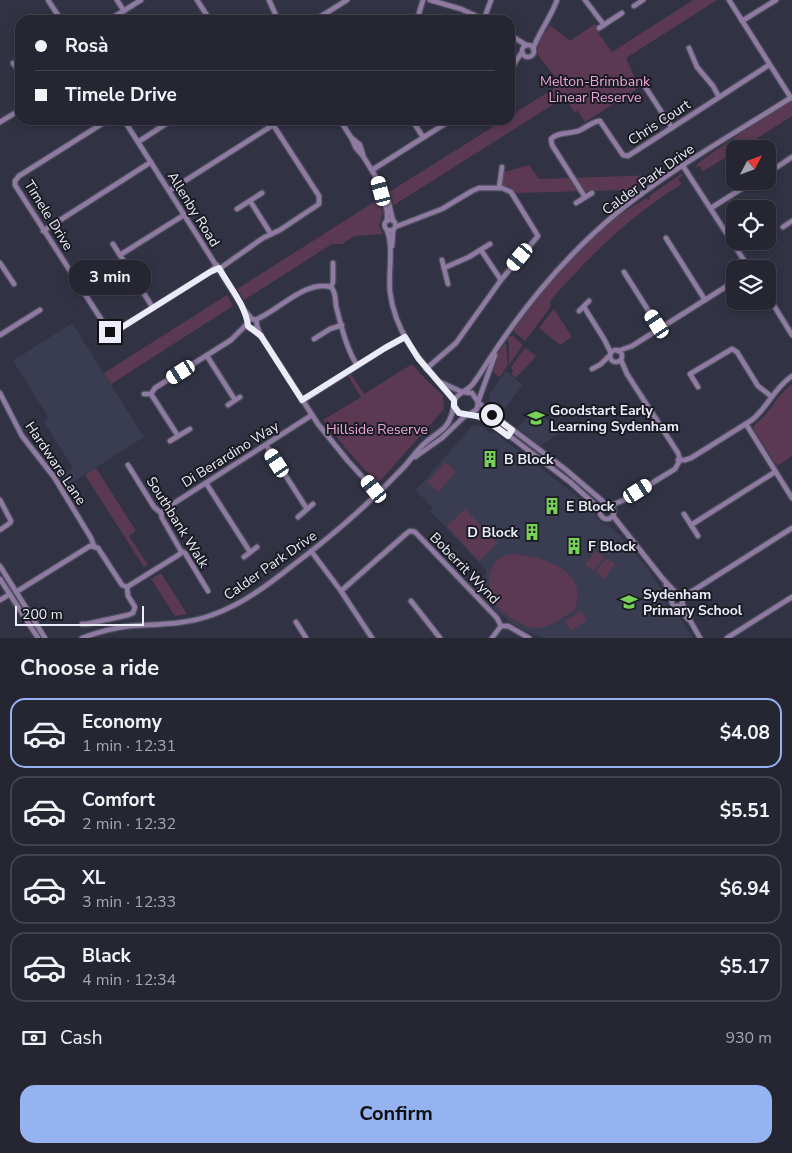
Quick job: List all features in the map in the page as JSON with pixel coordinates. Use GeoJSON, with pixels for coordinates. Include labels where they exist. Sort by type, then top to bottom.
{"type":"FeatureCollection","features":[{"type":"Feature","properties":{"kind":"street"},"geometry":{"type":"LineString","coordinates":[[48,0],[58,15]]}},
{"type":"Feature","properties":{"kind":"street"},"geometry":{"type":"LineString","coordinates":[[118,0],[124,11]]}},
{"type":"Feature","properties":{"kind":"street"},"geometry":{"type":"LineString","coordinates":[[117,15],[141,0]]}},
{"type":"Feature","properties":{"kind":"street"},"geometry":{"type":"LineString","coordinates":[[197,0],[207,15]]}},
{"type":"Feature","properties":{"kind":"street"},"geometry":{"type":"LineString","coordinates":[[269,0],[276,15]]}},
{"type":"Feature","properties":{"kind":"street"},"geometry":{"type":"LineString","coordinates":[[334,0],[338,6]]}},
{"type":"Feature","properties":{"kind":"street"},"geometry":{"type":"LineString","coordinates":[[323,15],[347,0]]}},
{"type":"Feature","properties":{"kind":"street"},"geometry":{"type":"LineString","coordinates":[[418,15],[423,0]]}},
{"type":"Feature","properties":{"kind":"street"},"geometry":{"type":"LineString","coordinates":[[430,0],[475,15]]}},
{"type":"Feature","properties":{"kind":"street"},"geometry":{"type":"LineString","coordinates":[[485,15],[492,0]]}},
{"type":"Feature","properties":{"kind":"street"},"geometry":{"type":"LineString","coordinates":[[515,39],[532,55],[538,37],[550,18],[557,0]]}},
{"type":"Feature","properties":{"kind":"street"},"geometry":{"type":"LineString","coordinates":[[585,0],[601,26],[622,13]]}},
{"type":"Feature","properties":{"kind":"street"},"geometry":{"type":"LineString","coordinates":[[634,6],[643,0]]}},
{"type":"Feature","properties":{"kind":"street"},"geometry":{"type":"LineString","coordinates":[[728,0],[791,98]]}},
{"type":"Feature","properties":{"kind":"street"},"geometry":{"type":"LineString","coordinates":[[742,21],[776,0]]}},
{"type":"Feature","properties":{"kind":"street"},"geometry":{"type":"LineString","coordinates":[[515,63],[525,49],[538,37]]}},
{"type":"Feature","properties":{"kind":"street"},"geometry":{"type":"LineString","coordinates":[[689,48],[700,72],[720,97]]}},
{"type":"Feature","properties":{"kind":"street"},"geometry":{"type":"LineString","coordinates":[[525,49],[533,49]]}},
{"type":"Feature","properties":{"kind":"street","name":"Chris Court"},"geometry":{"type":"LineString","coordinates":[[585,197],[552,145],[552,137],[580,130],[596,121],[600,121],[624,155],[628,156],[769,65]]}},
{"type":"Feature","properties":{"kind":"street"},"geometry":{"type":"LineString","coordinates":[[644,84],[672,128]]}},
{"type":"Feature","properties":{"kind":"street","name":"Calder Park Drive"},"geometry":{"type":"LineString","coordinates":[[463,392],[472,385],[530,302],[572,255],[617,213],[683,166],[791,98]]}},
{"type":"Feature","properties":{"kind":"street"},"geometry":{"type":"LineString","coordinates":[[0,122],[15,113]]}},
{"type":"Feature","properties":{"kind":"street","name":"Timele Drive"},"geometry":{"type":"LineString","coordinates":[[100,125],[16,178],[15,181],[16,188],[43,231],[62,256],[110,332],[116,331],[318,206],[320,200],[273,125]]}},
{"type":"Feature","properties":{"kind":"street","name":"Allenby Road"},"geometry":{"type":"LineString","coordinates":[[127,125],[253,324]]}},
{"type":"Feature","properties":{"kind":"street"},"geometry":{"type":"LineString","coordinates":[[138,142],[164,125]]}},
{"type":"Feature","properties":{"kind":"street"},"geometry":{"type":"LineString","coordinates":[[169,191],[273,125]]}},
{"type":"Feature","properties":{"kind":"street"},"geometry":{"type":"LineString","coordinates":[[343,125],[387,195],[394,225],[390,257]]}},
{"type":"Feature","properties":{"kind":"street"},"geometry":{"type":"LineString","coordinates":[[415,125],[423,137]]}},
{"type":"Feature","properties":{"kind":"street"},"geometry":{"type":"LineString","coordinates":[[372,170],[443,125]]}},
{"type":"Feature","properties":{"kind":"street"},"geometry":{"type":"LineString","coordinates":[[776,168],[792,157]]}},
{"type":"Feature","properties":{"kind":"street"},"geometry":{"type":"LineString","coordinates":[[43,231],[151,162]]}},
{"type":"Feature","properties":{"kind":"street"},"geometry":{"type":"LineString","coordinates":[[683,166],[744,260]]}},
{"type":"Feature","properties":{"kind":"street"},"geometry":{"type":"LineString","coordinates":[[499,188],[502,168]]}},
{"type":"Feature","properties":{"kind":"street"},"geometry":{"type":"LineString","coordinates":[[379,180],[387,212],[387,221],[384,225],[390,243],[391,294],[394,310],[405,337],[427,370],[454,402],[459,413],[486,419],[580,490],[601,510],[601,516],[605,519],[612,515],[626,499]]}},
{"type":"Feature","properties":{"kind":"street"},"geometry":{"type":"LineString","coordinates":[[387,230],[394,225],[405,223],[442,209],[479,188],[499,188],[511,192],[538,236],[501,280],[465,332],[427,370]]}},
{"type":"Feature","properties":{"kind":"street"},"geometry":{"type":"LineString","coordinates":[[711,208],[740,190]]}},
{"type":"Feature","properties":{"kind":"street"},"geometry":{"type":"LineString","coordinates":[[237,209],[262,193]]}},
{"type":"Feature","properties":{"kind":"street"},"geometry":{"type":"LineString","coordinates":[[576,203],[592,193]]}},
{"type":"Feature","properties":{"kind":"street"},"geometry":{"type":"LineString","coordinates":[[250,201],[271,234]]}},
{"type":"Feature","properties":{"kind":"street"},"geometry":{"type":"LineString","coordinates":[[120,255],[184,215]]}},
{"type":"Feature","properties":{"kind":"street"},"geometry":{"type":"LineString","coordinates":[[387,221],[394,225]]}},
{"type":"Feature","properties":{"kind":"street"},"geometry":{"type":"LineString","coordinates":[[782,228],[792,221]]}},
{"type":"Feature","properties":{"kind":"street"},"geometry":{"type":"LineString","coordinates":[[666,238],[705,300]]}},
{"type":"Feature","properties":{"kind":"street"},"geometry":{"type":"LineString","coordinates":[[113,244],[153,308]]}},
{"type":"Feature","properties":{"kind":"street"},"geometry":{"type":"LineString","coordinates":[[444,268],[490,244]]}},
{"type":"Feature","properties":{"kind":"street"},"geometry":{"type":"LineString","coordinates":[[481,250],[501,280]]}},
{"type":"Feature","properties":{"kind":"street"},"geometry":{"type":"LineString","coordinates":[[442,260],[448,284]]}},
{"type":"Feature","properties":{"kind":"street"},"geometry":{"type":"LineString","coordinates":[[331,287],[333,282],[333,263]]}},
{"type":"Feature","properties":{"kind":"street"},"geometry":{"type":"LineString","coordinates":[[0,264],[14,284]]}},
{"type":"Feature","properties":{"kind":"street"},"geometry":{"type":"LineString","coordinates":[[624,272],[660,328]]}},
{"type":"Feature","properties":{"kind":"street"},"geometry":{"type":"LineString","coordinates":[[331,287],[334,290],[351,356],[357,365]]}},
{"type":"Feature","properties":{"kind":"street"},"geometry":{"type":"LineString","coordinates":[[151,394],[155,388],[306,290],[331,287]]}},
{"type":"Feature","properties":{"kind":"street"},"geometry":{"type":"LineString","coordinates":[[601,364],[618,360],[632,346],[726,287]]}},
{"type":"Feature","properties":{"kind":"street"},"geometry":{"type":"LineString","coordinates":[[579,311],[589,301]]}},
{"type":"Feature","properties":{"kind":"street"},"geometry":{"type":"LineString","coordinates":[[584,307],[675,449],[678,460],[671,471],[626,499],[601,510]]}},
{"type":"Feature","properties":{"kind":"street"},"geometry":{"type":"LineString","coordinates":[[776,309],[792,335]]}},
{"type":"Feature","properties":{"kind":"street"},"geometry":{"type":"LineString","coordinates":[[0,336],[40,310]]}},
{"type":"Feature","properties":{"kind":"street"},"geometry":{"type":"LineString","coordinates":[[253,324],[312,415],[333,443],[379,493]]}},
{"type":"Feature","properties":{"kind":"street"},"geometry":{"type":"LineString","coordinates":[[314,339],[330,329],[342,325]]}},
{"type":"Feature","properties":{"kind":"street"},"geometry":{"type":"LineString","coordinates":[[302,400],[405,337]]}},
{"type":"Feature","properties":{"kind":"street"},"geometry":{"type":"LineString","coordinates":[[592,369],[601,364],[614,352],[632,346]]}},
{"type":"Feature","properties":{"kind":"street","name":"Calder Park Drive"},"geometry":{"type":"LineString","coordinates":[[478,402],[498,347]]}},
{"type":"Feature","properties":{"kind":"street"},"geometry":{"type":"LineString","coordinates":[[698,387],[690,374],[732,349],[737,352],[758,386],[771,396]]}},
{"type":"Feature","properties":{"kind":"street"},"geometry":{"type":"LineString","coordinates":[[614,352],[618,360]]}},
{"type":"Feature","properties":{"kind":"street"},"geometry":{"type":"LineString","coordinates":[[207,356],[235,400]]}},
{"type":"Feature","properties":{"kind":"street"},"geometry":{"type":"LineString","coordinates":[[678,460],[691,458],[746,424],[760,413],[778,387],[792,376]]}},
{"type":"Feature","properties":{"kind":"street"},"geometry":{"type":"LineString","coordinates":[[437,380],[463,392],[472,393],[478,402],[512,430],[609,505],[612,515],[662,579],[681,599],[700,638]]}},
{"type":"Feature","properties":{"kind":"street","name":"Hardware Lane"},"geometry":{"type":"LineString","coordinates":[[0,392],[22,436],[54,477],[94,546],[98,548],[122,585],[127,587]]}},
{"type":"Feature","properties":{"kind":"street"},"geometry":{"type":"LineString","coordinates":[[454,402],[457,395],[463,392]]}},
{"type":"Feature","properties":{"kind":"street"},"geometry":{"type":"LineString","coordinates":[[144,394],[151,394]]}},
{"type":"Feature","properties":{"kind":"street"},"geometry":{"type":"LineString","coordinates":[[151,394],[178,436]]}},
{"type":"Feature","properties":{"kind":"street"},"geometry":{"type":"LineString","coordinates":[[228,404],[240,397]]}},
{"type":"Feature","properties":{"kind":"street","name":"Calder Park Drive"},"geometry":{"type":"LineString","coordinates":[[82,638],[128,626],[180,624],[196,621],[220,612],[266,585],[310,552],[379,493],[423,445],[445,427],[452,414],[454,402]]}},
{"type":"Feature","properties":{"kind":"street"},"geometry":{"type":"LineString","coordinates":[[469,415],[477,409],[478,402]]}},
{"type":"Feature","properties":{"kind":"street","name":"Di Berardino Way"},"geometry":{"type":"LineString","coordinates":[[161,513],[312,415]]}},
{"type":"Feature","properties":{"kind":"street","name":"Calder Park Drive"},"geometry":{"type":"LineString","coordinates":[[412,459],[442,438],[469,415]]}},
{"type":"Feature","properties":{"kind":"street"},"geometry":{"type":"LineString","coordinates":[[746,424],[792,498]]}},
{"type":"Feature","properties":{"kind":"street"},"geometry":{"type":"LineString","coordinates":[[170,441],[190,429]]}},
{"type":"Feature","properties":{"kind":"street"},"geometry":{"type":"LineString","coordinates":[[508,436],[512,430]]}},
{"type":"Feature","properties":{"kind":"street"},"geometry":{"type":"LineString","coordinates":[[266,445],[307,509]]}},
{"type":"Feature","properties":{"kind":"street"},"geometry":{"type":"LineString","coordinates":[[540,460],[545,454]]}},
{"type":"Feature","properties":{"kind":"street","name":"Southbank Walk"},"geometry":{"type":"LineString","coordinates":[[128,465],[154,507],[161,513],[181,551],[208,591]]}},
{"type":"Feature","properties":{"kind":"street"},"geometry":{"type":"LineString","coordinates":[[691,525],[775,472]]}},
{"type":"Feature","properties":{"kind":"street"},"geometry":{"type":"LineString","coordinates":[[206,483],[250,552]]}},
{"type":"Feature","properties":{"kind":"street"},"geometry":{"type":"LineString","coordinates":[[0,500],[11,520],[10,523],[0,530]]}},
{"type":"Feature","properties":{"kind":"street"},"geometry":{"type":"LineString","coordinates":[[298,517],[313,504]]}},
{"type":"Feature","properties":{"kind":"street"},"geometry":{"type":"LineString","coordinates":[[684,514],[698,536]]}},
{"type":"Feature","properties":{"kind":"street"},"geometry":{"type":"LineString","coordinates":[[677,606],[681,599],[691,592],[791,529]]}},
{"type":"Feature","properties":{"kind":"street","name":"Boberrit Wynd"},"geometry":{"type":"LineString","coordinates":[[340,591],[407,533],[410,531],[415,532],[497,618],[501,626]]}},
{"type":"Feature","properties":{"kind":"street"},"geometry":{"type":"LineString","coordinates":[[16,592],[90,546],[94,546]]}},
{"type":"Feature","properties":{"kind":"street"},"geometry":{"type":"LineString","coordinates":[[244,557],[257,547]]}},
{"type":"Feature","properties":{"kind":"street"},"geometry":{"type":"LineString","coordinates":[[82,624],[133,613],[135,607],[128,596],[127,587],[180,554],[181,551]]}},
{"type":"Feature","properties":{"kind":"street"},"geometry":{"type":"LineString","coordinates":[[310,552],[340,591],[372,638]]}},
{"type":"Feature","properties":{"kind":"street"},"geometry":{"type":"LineString","coordinates":[[0,566],[46,638]]}},
{"type":"Feature","properties":{"kind":"street"},"geometry":{"type":"LineString","coordinates":[[0,579],[38,638]]}},
{"type":"Feature","properties":{"kind":"street"},"geometry":{"type":"LineString","coordinates":[[662,579],[672,599],[672,604],[677,606],[691,622]]}},
{"type":"Feature","properties":{"kind":"street"},"geometry":{"type":"LineString","coordinates":[[0,600],[10,594]]}},
{"type":"Feature","properties":{"kind":"street"},"geometry":{"type":"LineString","coordinates":[[672,599],[674,596],[681,599]]}},
{"type":"Feature","properties":{"kind":"street"},"geometry":{"type":"LineString","coordinates":[[726,638],[792,597]]}},
{"type":"Feature","properties":{"kind":"street"},"geometry":{"type":"LineString","coordinates":[[411,601],[440,638]]}},
{"type":"Feature","properties":{"kind":"street"},"geometry":{"type":"LineString","coordinates":[[296,622],[306,638]]}},
{"type":"Feature","properties":{"kind":"street"},"geometry":{"type":"LineString","coordinates":[[492,638],[501,626],[508,626],[529,638]]}},
{"type":"Feature","properties":{"kind":"shaded area"},"geometry":{"type":"Polygon","coordinates":[[[72,323],[144,437],[65,487],[59,477],[73,468],[44,422],[49,418],[13,361],[72,323]]]}},
{"type":"Feature","properties":{"kind":"shaded area"},"geometry":{"type":"Polygon","coordinates":[[[506,371],[523,385],[500,415],[491,408],[489,395],[506,371]]]}},
{"type":"Feature","properties":{"kind":"shaded area","name":"Goodstart Early Learning Sydenham"},"geometry":{"type":"Polygon","coordinates":[[[533,408],[562,431],[540,446],[518,428],[533,408]]]}},
{"type":"Feature","properties":{"kind":"shaded area"},"geometry":{"type":"Polygon","coordinates":[[[472,426],[480,426],[491,434],[494,432],[592,508],[599,521],[614,529],[645,565],[664,593],[667,606],[679,616],[693,638],[543,638],[514,625],[495,610],[476,589],[487,571],[430,511],[433,509],[416,490],[472,426]]]}},
{"type":"Feature","properties":{"kind":"green space","name":"Melton-Brimbank Linear Reserve"},"geometry":{"type":"Polygon","coordinates":[[[693,0],[717,0],[626,58],[636,81],[637,89],[585,122],[578,111],[574,112],[565,97],[394,205],[389,192],[496,125],[515,125],[515,113],[561,84],[537,54],[539,42],[550,25],[570,41],[595,24],[600,30],[599,34],[612,52],[693,0]]]}},
{"type":"Feature","properties":{"kind":"green space"},"geometry":{"type":"Polygon","coordinates":[[[792,101],[792,116],[754,140],[731,140],[792,101]]]}},
{"type":"Feature","properties":{"kind":"green space"},"geometry":{"type":"Polygon","coordinates":[[[726,143],[726,157],[703,171],[699,166],[695,168],[698,163],[726,143]]]}},
{"type":"Feature","properties":{"kind":"green space"},"geometry":{"type":"Polygon","coordinates":[[[529,165],[539,179],[657,175],[627,194],[624,190],[516,193],[510,187],[502,185],[504,172],[529,165]]]}},
{"type":"Feature","properties":{"kind":"green space"},"geometry":{"type":"Polygon","coordinates":[[[681,174],[683,175],[678,179],[682,184],[628,223],[580,268],[550,301],[551,306],[525,341],[515,332],[514,330],[550,283],[591,240],[620,215],[646,198],[648,200],[649,196],[681,174]]]}},
{"type":"Feature","properties":{"kind":"green space"},"geometry":{"type":"Polygon","coordinates":[[[379,199],[383,212],[379,226],[383,234],[354,236],[342,244],[332,244],[244,300],[237,289],[379,199]]]}},
{"type":"Feature","properties":{"kind":"green space"},"geometry":{"type":"Polygon","coordinates":[[[227,295],[233,306],[111,384],[104,373],[227,295]]]}},
{"type":"Feature","properties":{"kind":"green space"},"geometry":{"type":"Polygon","coordinates":[[[554,309],[572,337],[560,345],[539,328],[554,309]]]}},
{"type":"Feature","properties":{"kind":"green space"},"geometry":{"type":"Polygon","coordinates":[[[509,336],[513,336],[523,345],[509,365],[509,343],[507,340],[509,336]]]}},
{"type":"Feature","properties":{"kind":"green space"},"geometry":{"type":"Polygon","coordinates":[[[506,342],[508,365],[500,377],[491,370],[496,356],[506,342]]]}},
{"type":"Feature","properties":{"kind":"green space"},"geometry":{"type":"Polygon","coordinates":[[[525,348],[536,356],[516,378],[511,374],[513,371],[511,367],[525,348]]]}},
{"type":"Feature","properties":{"kind":"green space","name":"Hillside Reserve"},"geometry":{"type":"Polygon","coordinates":[[[412,364],[443,395],[444,409],[380,481],[375,481],[323,420],[361,397],[348,376],[351,374],[364,394],[412,364]]]}},
{"type":"Feature","properties":{"kind":"green space"},"geometry":{"type":"Polygon","coordinates":[[[792,384],[792,456],[777,466],[753,428],[781,394],[792,384]]]}},
{"type":"Feature","properties":{"kind":"green space"},"geometry":{"type":"Polygon","coordinates":[[[445,462],[456,472],[438,492],[427,482],[445,462]]]}},
{"type":"Feature","properties":{"kind":"green space"},"geometry":{"type":"Polygon","coordinates":[[[96,468],[136,531],[129,536],[148,565],[144,567],[85,475],[96,468]]]}},
{"type":"Feature","properties":{"kind":"green space"},"geometry":{"type":"Polygon","coordinates":[[[465,509],[498,543],[479,561],[447,526],[465,509]]]}},
{"type":"Feature","properties":{"kind":"green space"},"geometry":{"type":"Polygon","coordinates":[[[596,551],[604,557],[593,571],[585,565],[596,551]]]}},
{"type":"Feature","properties":{"kind":"green space"},"geometry":{"type":"Polygon","coordinates":[[[513,554],[549,562],[569,575],[575,584],[578,595],[575,609],[562,619],[542,628],[529,627],[502,611],[493,600],[489,587],[490,573],[496,561],[513,554]]]}},
{"type":"Feature","properties":{"kind":"green space"},"geometry":{"type":"Polygon","coordinates":[[[606,558],[615,564],[604,579],[596,572],[606,558]]]}},
{"type":"Feature","properties":{"kind":"green space"},"geometry":{"type":"Polygon","coordinates":[[[161,573],[187,614],[175,616],[151,579],[161,573]]]}},
{"type":"Feature","properties":{"kind":"green space"},"geometry":{"type":"Polygon","coordinates":[[[581,611],[587,620],[571,631],[565,621],[581,611]]]}},
{"type":"Feature","properties":{"kind":"place","name":"Goodstart Early Learning Sydenham"},"geometry":{"type":"Point","coordinates":[536,418]}},
{"type":"Feature","properties":{"kind":"place","name":"B Block"},"geometry":{"type":"Point","coordinates":[490,459]}},
{"type":"Feature","properties":{"kind":"place","name":"E Block"},"geometry":{"type":"Point","coordinates":[552,506]}},
{"type":"Feature","properties":{"kind":"place","name":"D Block"},"geometry":{"type":"Point","coordinates":[532,532]}},
{"type":"Feature","properties":{"kind":"place","name":"F Block"},"geometry":{"type":"Point","coordinates":[574,546]}},
{"type":"Feature","properties":{"kind":"place","name":"Sydenham Primary School"},"geometry":{"type":"Point","coordinates":[629,602]}},
{"type":"Feature","properties":{"kind":"route"},"geometry":{"type":"LineString","coordinates":[[110,332],[116,331],[219,268],[245,311],[249,328],[261,336],[302,400],[405,337],[418,358],[454,400],[454,406],[459,413],[482,417],[508,436],[512,430],[492,415]]}}]}
